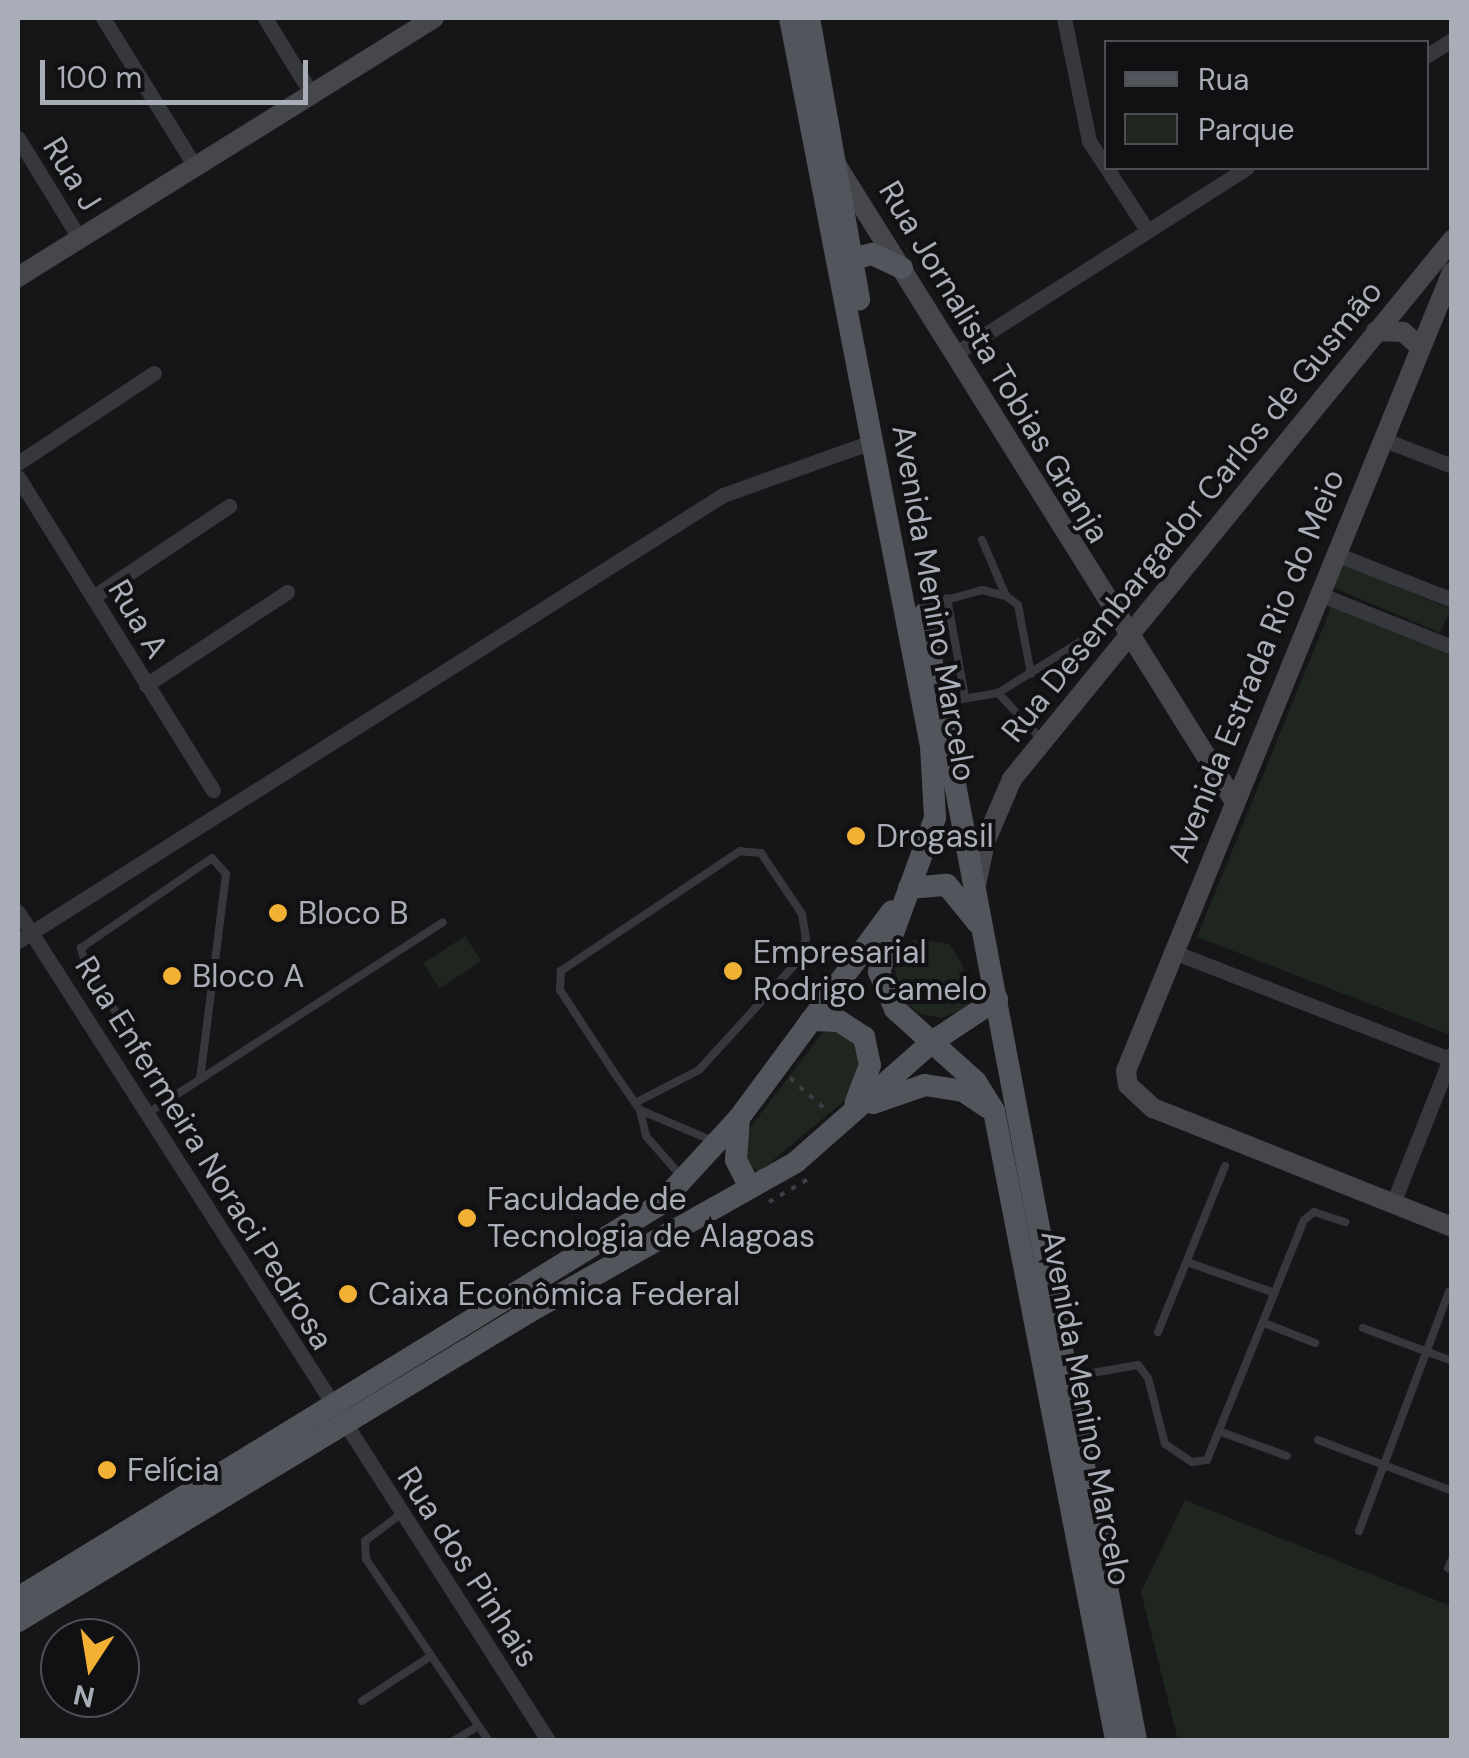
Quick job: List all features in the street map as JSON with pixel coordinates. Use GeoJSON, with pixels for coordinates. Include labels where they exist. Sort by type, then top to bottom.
{"type":"FeatureCollection","features":[{"type":"Feature","properties":{"kind":"main road","name":"Avenida Menino Marcelo"},"geometry":{"type":"LineString","coordinates":[[790,18],[922,607],[1136,1740]]}},
{"type":"Feature","properties":{"kind":"main road","name":"Avenida Menino Marcelo"},"geometry":{"type":"LineString","coordinates":[[809,18],[833,158],[843,260],[935,795],[926,850],[879,972],[895,1009],[976,1082],[994,1111],[1116,1740]]}},
{"type":"Feature","properties":{"kind":"main road"},"geometry":{"type":"LineString","coordinates":[[843,260],[872,254],[902,268]]}},
{"type":"Feature","properties":{"kind":"main road"},"geometry":{"type":"LineString","coordinates":[[338,1417],[625,1232],[684,1179],[778,1067],[910,888],[947,885],[984,933]]}},
{"type":"Feature","properties":{"kind":"main road"},"geometry":{"type":"LineString","coordinates":[[18,1598],[73,1575],[338,1417],[796,1162],[932,1042],[998,999]]}},
{"type":"Feature","properties":{"kind":"main road"},"geometry":{"type":"LineString","coordinates":[[812,1020],[839,1021],[864,1038],[870,1065],[846,1116]]}},
{"type":"Feature","properties":{"kind":"main road"},"geometry":{"type":"LineString","coordinates":[[846,1116],[901,1090],[925,1085],[962,1091],[994,1111]]}},
{"type":"Feature","properties":{"kind":"main road"},"geometry":{"type":"LineString","coordinates":[[738,1118],[736,1160],[750,1187]]}},
{"type":"Feature","properties":{"kind":"main road"},"geometry":{"type":"LineString","coordinates":[[18,1621],[73,1575]]}},
{"type":"Feature","properties":{"kind":"street"},"geometry":{"type":"LineString","coordinates":[[103,18],[196,168]]}},
{"type":"Feature","properties":{"kind":"street"},"geometry":{"type":"LineString","coordinates":[[265,18],[311,93]]}},
{"type":"Feature","properties":{"kind":"street"},"geometry":{"type":"LineString","coordinates":[[1064,18],[1090,141],[1104,163]]}},
{"type":"Feature","properties":{"kind":"street"},"geometry":{"type":"LineString","coordinates":[[18,277],[428,19]]}},
{"type":"Feature","properties":{"kind":"street"},"geometry":{"type":"LineString","coordinates":[[1429,54],[1452,40]]}},
{"type":"Feature","properties":{"kind":"street","name":"Rua J"},"geometry":{"type":"LineString","coordinates":[[18,138],[80,239]]}},
{"type":"Feature","properties":{"kind":"street","name":"Rua Jornalista Tobias Granja"},"geometry":{"type":"LineString","coordinates":[[833,158],[1127,639],[1233,799]]}},
{"type":"Feature","properties":{"kind":"street"},"geometry":{"type":"LineString","coordinates":[[1108,170],[1146,230]]}},
{"type":"Feature","properties":{"kind":"street"},"geometry":{"type":"LineString","coordinates":[[953,355],[1244,170]]}},
{"type":"Feature","properties":{"kind":"street","name":"Rua Desembargador Carlos de Gusmão"},"geometry":{"type":"LineString","coordinates":[[976,886],[997,809],[1042,740],[1452,240]]}},
{"type":"Feature","properties":{"kind":"street","name":"Avenida Estrada Rio do Meio"},"geometry":{"type":"LineString","coordinates":[[1393,1203],[1153,1108],[1128,1085],[1129,1056],[1420,347],[1444,313],[1452,272]]}},
{"type":"Feature","properties":{"kind":"street"},"geometry":{"type":"LineString","coordinates":[[1376,331],[1403,332],[1420,347]]}},
{"type":"Feature","properties":{"kind":"street"},"geometry":{"type":"LineString","coordinates":[[18,463],[154,373]]}},
{"type":"Feature","properties":{"kind":"street"},"geometry":{"type":"LineString","coordinates":[[1382,439],[1452,466]]}},
{"type":"Feature","properties":{"kind":"street"},"geometry":{"type":"LineString","coordinates":[[24,937],[723,495],[808,459],[874,442]]}},
{"type":"Feature","properties":{"kind":"street","name":"Rua A"},"geometry":{"type":"LineString","coordinates":[[18,477],[212,790]]}},
{"type":"Feature","properties":{"kind":"street"},"geometry":{"type":"LineString","coordinates":[[93,597],[229,506]]}},
{"type":"Feature","properties":{"kind":"street"},"geometry":{"type":"LineString","coordinates":[[1336,554],[1452,600]]}},
{"type":"Feature","properties":{"kind":"street"},"geometry":{"type":"LineString","coordinates":[[146,685],[287,592]]}},
{"type":"Feature","properties":{"kind":"street"},"geometry":{"type":"LineString","coordinates":[[1320,594],[1452,647]]}},
{"type":"Feature","properties":{"kind":"street","name":"Rua Enfermeira Noraci Pedrosa"},"geometry":{"type":"LineString","coordinates":[[18,912],[24,937],[148,1113],[338,1417]]}},
{"type":"Feature","properties":{"kind":"street"},"geometry":{"type":"LineString","coordinates":[[1171,951],[1450,1057],[1393,1203],[1452,1227]]}},
{"type":"Feature","properties":{"kind":"street","name":"Rua dos Pinhais"},"geometry":{"type":"LineString","coordinates":[[338,1417],[548,1740]]}},
{"type":"Feature","properties":{"kind":"lane"},"geometry":{"type":"LineString","coordinates":[[982,540],[1006,596]]}},
{"type":"Feature","properties":{"kind":"lane"},"geometry":{"type":"LineString","coordinates":[[922,607],[982,590],[1006,596],[1018,605],[1031,674]]}},
{"type":"Feature","properties":{"kind":"lane"},"geometry":{"type":"LineString","coordinates":[[946,598],[965,697]]}},
{"type":"Feature","properties":{"kind":"lane"},"geometry":{"type":"LineString","coordinates":[[940,704],[998,692],[1116,620]]}},
{"type":"Feature","properties":{"kind":"lane"},"geometry":{"type":"LineString","coordinates":[[998,692],[1042,740]]}},
{"type":"Feature","properties":{"kind":"lane"},"geometry":{"type":"LineString","coordinates":[[637,1106],[699,1070],[800,960],[806,939],[802,914],[761,853],[740,850],[562,971],[560,990],[637,1106],[646,1136],[684,1179]]}},
{"type":"Feature","properties":{"kind":"lane"},"geometry":{"type":"LineString","coordinates":[[171,1098],[86,966],[82,948],[212,858],[226,874],[200,1079]]}},
{"type":"Feature","properties":{"kind":"lane"},"geometry":{"type":"LineString","coordinates":[[148,1113],[444,922]]}},
{"type":"Feature","properties":{"kind":"lane"},"geometry":{"type":"LineString","coordinates":[[637,1106],[718,1143]]}},
{"type":"Feature","properties":{"kind":"lane"},"geometry":{"type":"LineString","coordinates":[[1158,1332],[1225,1166]]}},
{"type":"Feature","properties":{"kind":"lane"},"geometry":{"type":"LineString","coordinates":[[1068,1376],[1138,1365],[1148,1378],[1164,1444],[1192,1462],[1207,1460],[1308,1214],[1346,1222]]}},
{"type":"Feature","properties":{"kind":"lane"},"geometry":{"type":"LineString","coordinates":[[1186,1262],[1275,1293]]}},
{"type":"Feature","properties":{"kind":"lane"},"geometry":{"type":"LineString","coordinates":[[1359,1531],[1449,1290]]}},
{"type":"Feature","properties":{"kind":"lane"},"geometry":{"type":"LineString","coordinates":[[1264,1322],[1315,1343]]}},
{"type":"Feature","properties":{"kind":"lane"},"geometry":{"type":"LineString","coordinates":[[1364,1328],[1452,1361]]}},
{"type":"Feature","properties":{"kind":"lane"},"geometry":{"type":"LineString","coordinates":[[1221,1432],[1287,1456]]}},
{"type":"Feature","properties":{"kind":"lane"},"geometry":{"type":"LineString","coordinates":[[1318,1440],[1452,1491]]}},
{"type":"Feature","properties":{"kind":"lane"},"geometry":{"type":"LineString","coordinates":[[401,1514],[371,1534],[363,1550],[488,1740]]}},
{"type":"Feature","properties":{"kind":"lane"},"geometry":{"type":"LineString","coordinates":[[362,1701],[431,1656]]}},
{"type":"Feature","properties":{"kind":"lane"},"geometry":{"type":"LineString","coordinates":[[455,1740],[478,1726]]}},
{"type":"Feature","properties":{"kind":"path"},"geometry":{"type":"LineString","coordinates":[[778,1067],[846,1116]]}},
{"type":"Feature","properties":{"kind":"green space"},"geometry":{"type":"Polygon","coordinates":[[[1340,562],[1450,609],[1440,633],[1330,586],[1340,562]]]}},
{"type":"Feature","properties":{"kind":"green space"},"geometry":{"type":"Polygon","coordinates":[[[1333,603],[1451,652],[1450,1035],[1197,937],[1333,603]]]}},
{"type":"Feature","properties":{"kind":"green space"},"geometry":{"type":"Polygon","coordinates":[[[465,936],[481,961],[439,988],[423,963],[465,936]]]}},
{"type":"Feature","properties":{"kind":"green space"},"geometry":{"type":"Polygon","coordinates":[[[917,939],[949,944],[962,963],[970,1007],[941,1018],[920,1014],[901,999],[893,960],[900,945],[917,939]]]}},
{"type":"Feature","properties":{"kind":"green space"},"geometry":{"type":"Polygon","coordinates":[[[844,1028],[862,1048],[849,1097],[759,1172],[748,1166],[743,1137],[822,1033],[844,1028]]]}},
{"type":"Feature","properties":{"kind":"green space"},"geometry":{"type":"Polygon","coordinates":[[[1185,1500],[1451,1606],[1451,1740],[1178,1740],[1141,1592],[1185,1500]]]}},
{"type":"Feature","properties":{"kind":"place","name":"Drogasil"},"geometry":{"type":"Point","coordinates":[856,836]}},
{"type":"Feature","properties":{"kind":"place","name":"Bloco B"},"geometry":{"type":"Point","coordinates":[278,913]}},
{"type":"Feature","properties":{"kind":"place","name":"Empresarial Rodrigo Camelo"},"geometry":{"type":"Point","coordinates":[733,971]}},
{"type":"Feature","properties":{"kind":"place","name":"Bloco A"},"geometry":{"type":"Point","coordinates":[172,976]}},
{"type":"Feature","properties":{"kind":"place","name":"Faculdade de Tecnologia de Alagoas"},"geometry":{"type":"Point","coordinates":[467,1218]}},
{"type":"Feature","properties":{"kind":"place","name":"Caixa Econômica Federal"},"geometry":{"type":"Point","coordinates":[348,1294]}},
{"type":"Feature","properties":{"kind":"place","name":"Felícia"},"geometry":{"type":"Point","coordinates":[107,1470]}}]}
